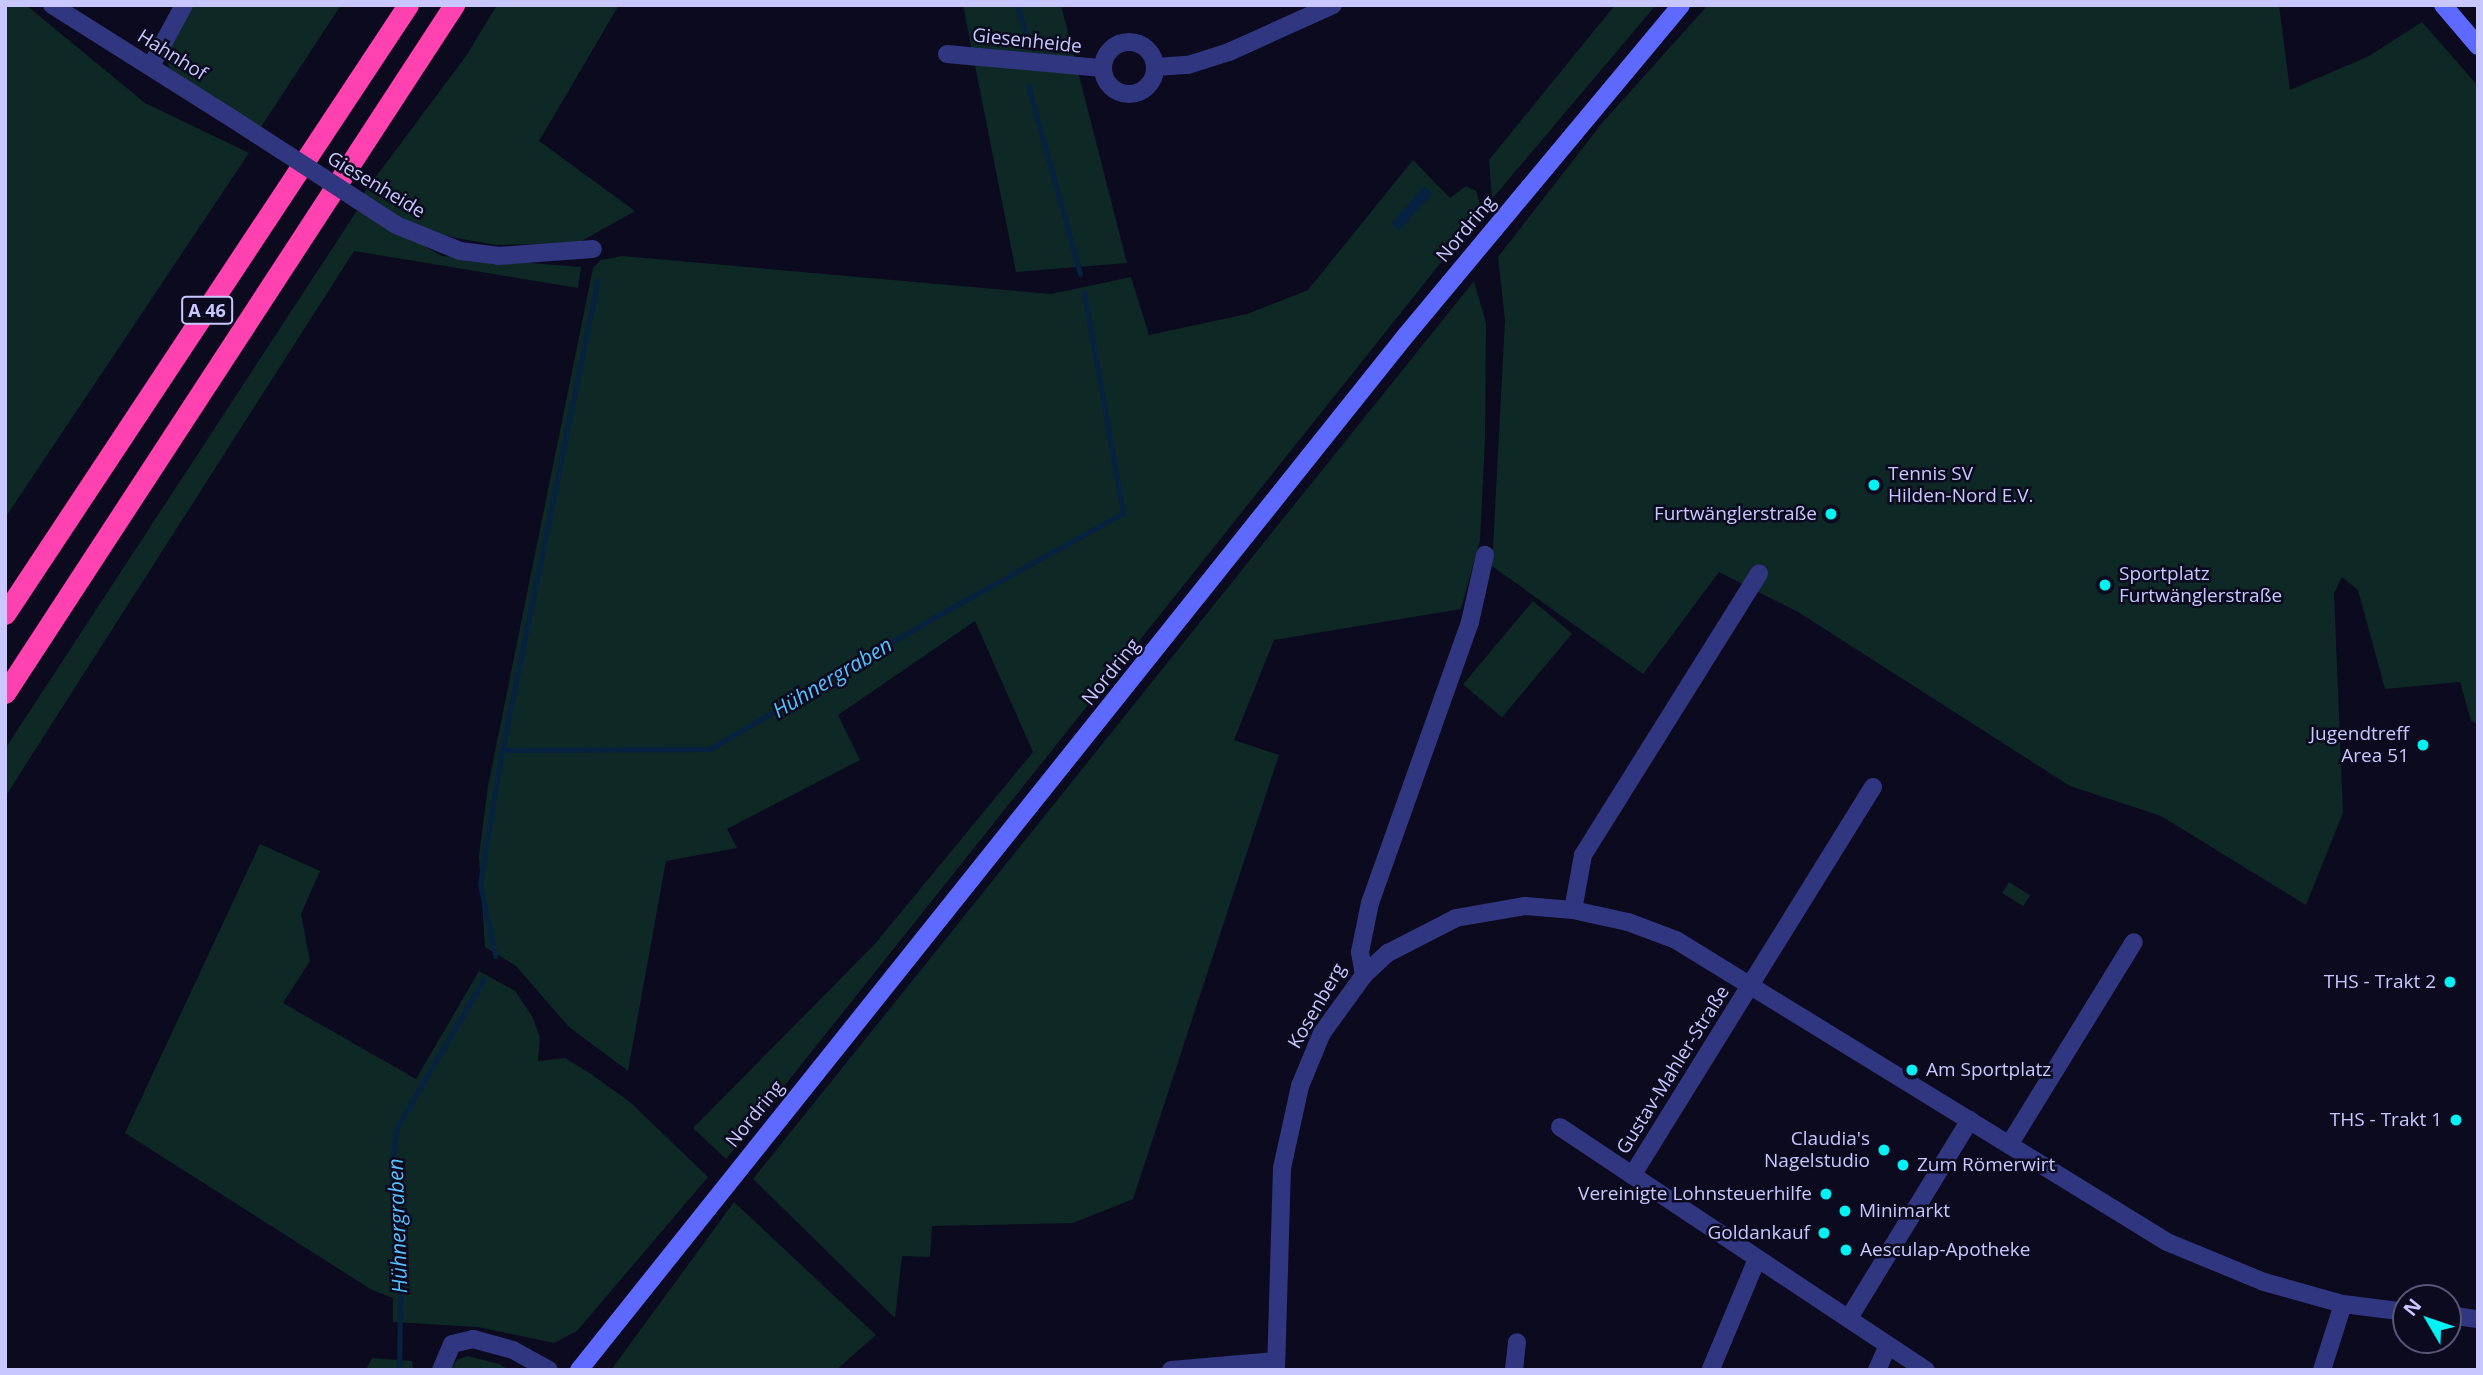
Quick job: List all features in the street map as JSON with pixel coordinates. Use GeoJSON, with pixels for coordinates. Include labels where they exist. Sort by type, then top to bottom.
{"type":"FeatureCollection","features":[{"type":"Feature","properties":{"kind":"highway","name":"A 46"},"geometry":{"type":"LineString","coordinates":[[5,614],[408,5]]}},
{"type":"Feature","properties":{"kind":"highway","name":"A 46"},"geometry":{"type":"LineString","coordinates":[[5,693],[454,5]]}},
{"type":"Feature","properties":{"kind":"main road","name":"Nordring"},"geometry":{"type":"LineString","coordinates":[[579,1370],[1473,253],[1681,5]]}},
{"type":"Feature","properties":{"kind":"main road"},"geometry":{"type":"LineString","coordinates":[[2443,5],[2478,46]]}},
{"type":"Feature","properties":{"kind":"street","name":"Hahnhof"},"geometry":{"type":"LineString","coordinates":[[52,5],[233,119]]}},
{"type":"Feature","properties":{"kind":"street"},"geometry":{"type":"LineString","coordinates":[[151,66],[184,5]]}},
{"type":"Feature","properties":{"kind":"street"},"geometry":{"type":"LineString","coordinates":[[1156,67],[1188,65],[1229,52],[1333,5]]}},
{"type":"Feature","properties":{"kind":"street"},"geometry":{"type":"LineString","coordinates":[[1124,42],[1142,45],[1156,67],[1151,83],[1129,95],[1108,84],[1102,68],[1108,51],[1124,42]]}},
{"type":"Feature","properties":{"kind":"street","name":"Giesenheide"},"geometry":{"type":"LineString","coordinates":[[947,54],[1102,68]]}},
{"type":"Feature","properties":{"kind":"street","name":"Giesenheide"},"geometry":{"type":"LineString","coordinates":[[233,119],[396,225],[460,251],[498,256],[593,250]]}},
{"type":"Feature","properties":{"kind":"street","name":"Kosenberg"},"geometry":{"type":"LineString","coordinates":[[1276,1365],[1279,1204],[1289,1131],[1308,1059],[1322,1032],[1364,975],[1360,952],[1370,903],[1470,622],[1485,555]]}},
{"type":"Feature","properties":{"kind":"street"},"geometry":{"type":"LineString","coordinates":[[1573,910],[1583,855],[1759,573]]}},
{"type":"Feature","properties":{"kind":"street"},"geometry":{"type":"LineString","coordinates":[[1749,986],[1873,787]]}},
{"type":"Feature","properties":{"kind":"street"},"geometry":{"type":"LineString","coordinates":[[1364,975],[1388,953],[1456,918],[1525,906],[1573,910],[1628,922],[1676,940],[2167,1242],[2264,1282],[2343,1304],[2392,1310]]}},
{"type":"Feature","properties":{"kind":"street"},"geometry":{"type":"LineString","coordinates":[[2009,1145],[2134,942]]}},
{"type":"Feature","properties":{"kind":"street","name":"Gustav-Mahler-Straße"},"geometry":{"type":"LineString","coordinates":[[1632,1175],[1749,986]]}},
{"type":"Feature","properties":{"kind":"street"},"geometry":{"type":"LineString","coordinates":[[1849,1318],[1970,1120]]}},
{"type":"Feature","properties":{"kind":"street","name":"Gustav-Mahler-Straße"},"geometry":{"type":"LineString","coordinates":[[1560,1127],[1926,1370]]}},
{"type":"Feature","properties":{"kind":"street"},"geometry":{"type":"LineString","coordinates":[[1711,1369],[1757,1259]]}},
{"type":"Feature","properties":{"kind":"street"},"geometry":{"type":"LineString","coordinates":[[2322,1370],[2343,1304]]}},
{"type":"Feature","properties":{"kind":"street"},"geometry":{"type":"LineString","coordinates":[[441,1370],[452,1345],[473,1339],[513,1350],[549,1370]]}},
{"type":"Feature","properties":{"kind":"street"},"geometry":{"type":"LineString","coordinates":[[1514,1370],[1517,1342]]}},
{"type":"Feature","properties":{"kind":"street"},"geometry":{"type":"LineString","coordinates":[[1877,1370],[1888,1345]]}},
{"type":"Feature","properties":{"kind":"street"},"geometry":{"type":"LineString","coordinates":[[1171,1370],[1276,1365]]}},
{"type":"Feature","properties":{"kind":"green space"},"geometry":{"type":"Polygon","coordinates":[[[5,5],[26,5],[145,103],[249,153],[5,518],[5,5]]]}},
{"type":"Feature","properties":{"kind":"green space"},"geometry":{"type":"Polygon","coordinates":[[[192,5],[341,5],[259,130],[169,68],[165,50],[192,5]]]}},
{"type":"Feature","properties":{"kind":"green space"},"geometry":{"type":"Polygon","coordinates":[[[497,5],[619,5],[539,141],[635,211],[578,243],[496,245],[456,238],[414,227],[363,194],[466,56],[497,5]]]}},
{"type":"Feature","properties":{"kind":"green space"},"geometry":{"type":"Polygon","coordinates":[[[963,5],[1061,5],[1127,263],[1016,272],[963,5]]]}},
{"type":"Feature","properties":{"kind":"green space"},"geometry":{"type":"Polygon","coordinates":[[[1615,5],[1656,5],[1492,199],[1489,160],[1615,5]]]}},
{"type":"Feature","properties":{"kind":"green space"},"geometry":{"type":"Polygon","coordinates":[[[1708,5],[2279,5],[2290,90],[2369,56],[2422,22],[2478,86],[2478,724],[2471,721],[2460,682],[2385,689],[2358,590],[2342,577],[2334,593],[2343,813],[2306,905],[2161,816],[2070,786],[1798,612],[1719,572],[1643,674],[1492,566],[1505,320],[1498,257],[1603,122],[1708,5]]]}},
{"type":"Feature","properties":{"kind":"green space"},"geometry":{"type":"Polygon","coordinates":[[[1413,160],[1450,198],[1466,186],[1476,191],[1482,211],[726,1159],[693,1128],[874,945],[1033,752],[975,621],[838,715],[860,760],[727,829],[737,848],[666,861],[628,1071],[569,1027],[516,966],[485,947],[479,856],[488,786],[593,268],[601,260],[622,256],[1051,294],[1131,277],[1149,335],[1247,314],[1308,290],[1413,160]]]}},
{"type":"Feature","properties":{"kind":"green space"},"geometry":{"type":"Polygon","coordinates":[[[358,209],[442,256],[581,267],[578,288],[354,251],[5,797],[5,749],[358,209]]]}},
{"type":"Feature","properties":{"kind":"green space"},"geometry":{"type":"Polygon","coordinates":[[[1474,281],[1486,323],[1485,440],[1480,540],[1461,609],[1274,640],[1234,740],[1279,755],[1133,1199],[1073,1223],[932,1226],[930,1257],[902,1256],[895,1318],[753,1179],[1474,281]]]}},
{"type":"Feature","properties":{"kind":"green space"},"geometry":{"type":"Polygon","coordinates":[[[1533,601],[1572,634],[1502,717],[1463,684],[1533,601]]]}},
{"type":"Feature","properties":{"kind":"green space"},"geometry":{"type":"Polygon","coordinates":[[[260,844],[320,871],[301,914],[310,961],[283,1003],[416,1079],[479,971],[515,991],[532,1016],[540,1037],[538,1061],[565,1058],[591,1074],[630,1102],[708,1177],[577,1331],[554,1343],[478,1327],[393,1322],[393,1298],[372,1290],[125,1133],[260,844]]]}},
{"type":"Feature","properties":{"kind":"green space"},"geometry":{"type":"Polygon","coordinates":[[[2009,882],[2030,895],[2023,906],[2002,893],[2009,882]]]}},
{"type":"Feature","properties":{"kind":"green space"},"geometry":{"type":"Polygon","coordinates":[[[734,1202],[876,1335],[836,1370],[611,1370],[734,1202]]]}},
{"type":"Feature","properties":{"kind":"green space"},"geometry":{"type":"Polygon","coordinates":[[[468,1356],[499,1364],[509,1370],[450,1370],[458,1359],[468,1356]]]}},
{"type":"Feature","properties":{"kind":"green space"},"geometry":{"type":"Polygon","coordinates":[[[372,1358],[412,1361],[413,1370],[366,1370],[372,1358]]]}},
{"type":"Feature","properties":{"kind":"water"},"geometry":{"type":"Polygon","coordinates":[[[1424,186],[1432,193],[1399,231],[1391,224],[1424,186]]]}},
{"type":"Feature","properties":{"kind":"waterway","name":"Hühnergraben"},"geometry":{"type":"LineString","coordinates":[[1017,5],[1028,42]]}},
{"type":"Feature","properties":{"kind":"waterway","name":"Hühnergraben"},"geometry":{"type":"LineString","coordinates":[[1028,85],[1080,274]]}},
{"type":"Feature","properties":{"kind":"waterway"},"geometry":{"type":"LineString","coordinates":[[502,750],[597,281]]}},
{"type":"Feature","properties":{"kind":"waterway","name":"Hühnergraben"},"geometry":{"type":"LineString","coordinates":[[495,956],[480,884],[502,750],[710,749],[933,618],[1123,513],[1084,292]]}},
{"type":"Feature","properties":{"kind":"waterway","name":"Hühnergraben"},"geometry":{"type":"LineString","coordinates":[[399,1370],[401,1237],[391,1167],[397,1127],[484,979]]}},
{"type":"Feature","properties":{"kind":"place","name":"Tennis SV Hilden-Nord E.V."},"geometry":{"type":"Point","coordinates":[1874,485]}},
{"type":"Feature","properties":{"kind":"place","name":"Furtwänglerstraße"},"geometry":{"type":"Point","coordinates":[1831,514]}},
{"type":"Feature","properties":{"kind":"place","name":"Sportplatz Furtwänglerstraße"},"geometry":{"type":"Point","coordinates":[2105,585]}},
{"type":"Feature","properties":{"kind":"place","name":"Jugendtreff Area 51"},"geometry":{"type":"Point","coordinates":[2423,745]}},
{"type":"Feature","properties":{"kind":"place","name":"THS - Trakt 2"},"geometry":{"type":"Point","coordinates":[2450,982]}},
{"type":"Feature","properties":{"kind":"place","name":"Am Sportplatz"},"geometry":{"type":"Point","coordinates":[1912,1070]}},
{"type":"Feature","properties":{"kind":"place","name":"THS - Trakt 1"},"geometry":{"type":"Point","coordinates":[2456,1120]}},
{"type":"Feature","properties":{"kind":"place","name":"Claudia's Nagelstudio"},"geometry":{"type":"Point","coordinates":[1884,1150]}},
{"type":"Feature","properties":{"kind":"place","name":"Zum Römerwirt"},"geometry":{"type":"Point","coordinates":[1903,1165]}},
{"type":"Feature","properties":{"kind":"place","name":"Vereinigte Lohnsteuerhilfe"},"geometry":{"type":"Point","coordinates":[1826,1194]}},
{"type":"Feature","properties":{"kind":"place","name":"Minimarkt"},"geometry":{"type":"Point","coordinates":[1845,1211]}},
{"type":"Feature","properties":{"kind":"place","name":"Goldankauf"},"geometry":{"type":"Point","coordinates":[1824,1233]}},
{"type":"Feature","properties":{"kind":"place","name":"Aesculap-Apotheke"},"geometry":{"type":"Point","coordinates":[1846,1250]}}]}
